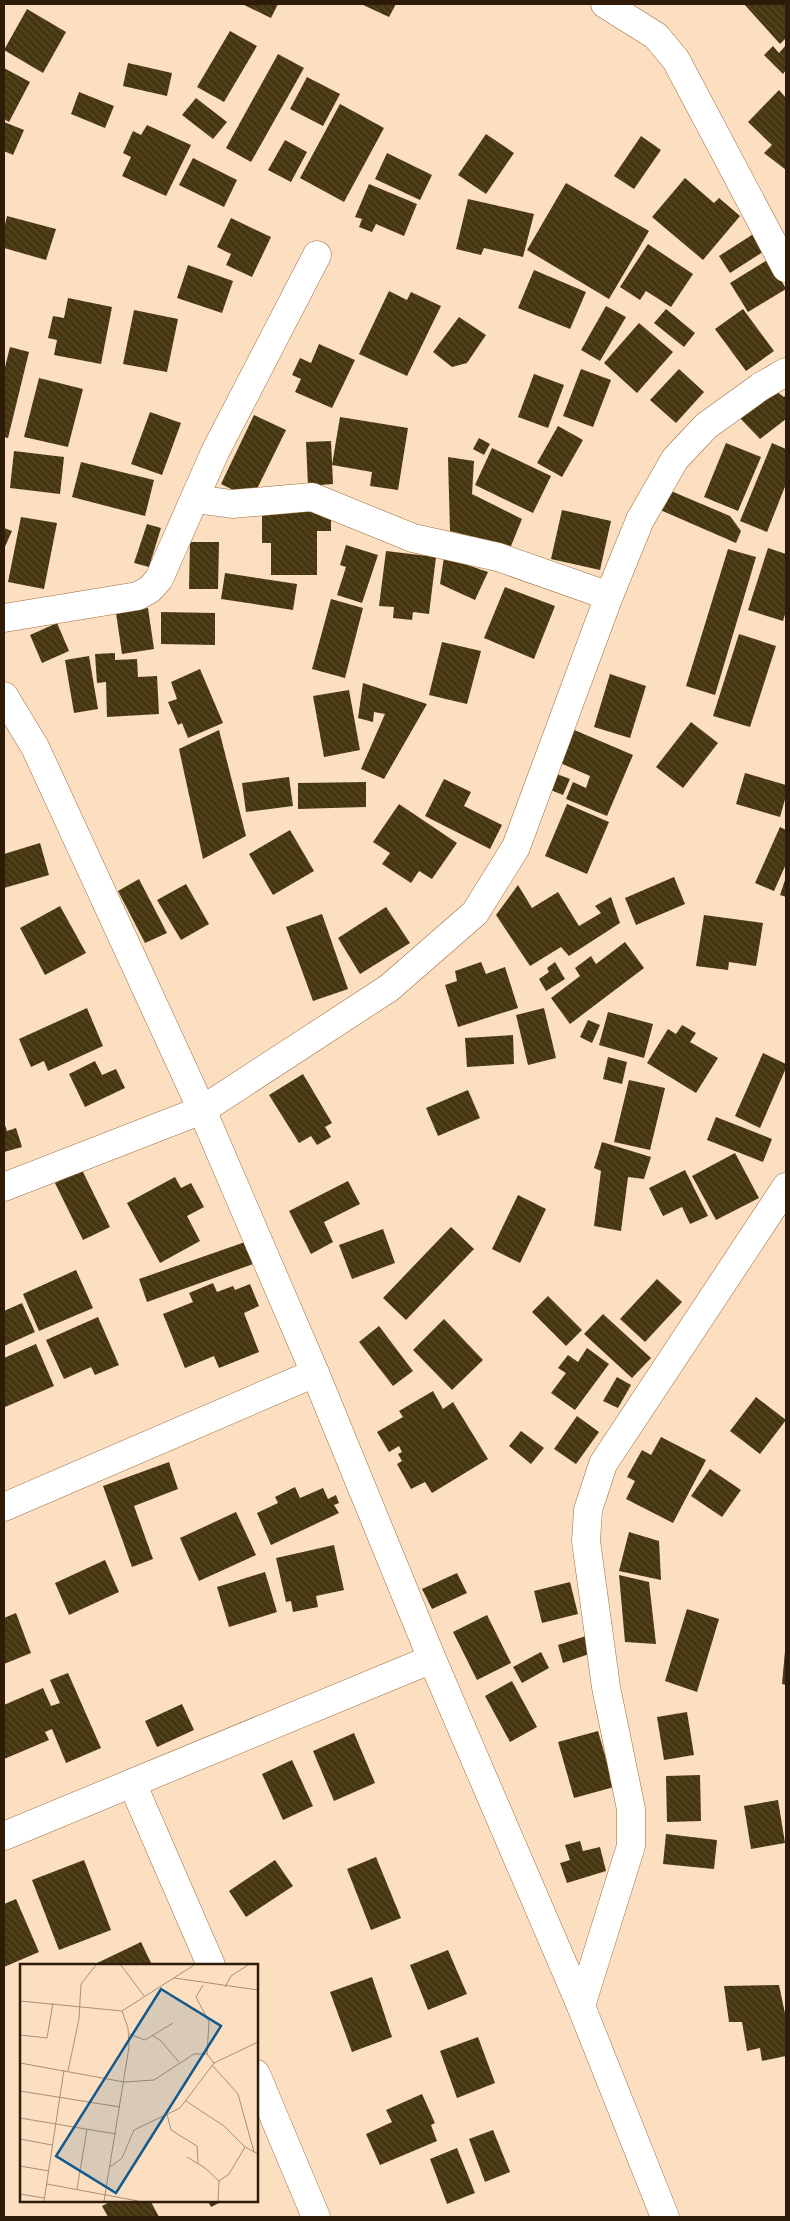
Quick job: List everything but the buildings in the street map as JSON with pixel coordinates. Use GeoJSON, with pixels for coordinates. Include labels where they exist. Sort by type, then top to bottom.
{"type":"FeatureCollection","features":[{"type":"Feature","properties":{"kind":"street"},"geometry":{"type":"LineString","coordinates":[[605,4],[656,36],[676,60],[786,268]]}},
{"type":"Feature","properties":{"kind":"street"},"geometry":{"type":"LineString","coordinates":[[4,618],[138,596],[150,589],[159,579],[242,399],[317,255]]}},
{"type":"Feature","properties":{"kind":"street"},"geometry":{"type":"LineString","coordinates":[[4,1187],[202,1110],[390,988],[475,913],[516,847],[609,596],[640,520],[675,459],[706,426],[760,387],[786,372]]}},
{"type":"Feature","properties":{"kind":"street"},"geometry":{"type":"LineString","coordinates":[[195,499],[232,504],[312,497],[413,538],[498,557],[609,596]]}},
{"type":"Feature","properties":{"kind":"street"},"geometry":{"type":"LineString","coordinates":[[4,696],[35,747],[202,1110],[315,1373],[432,1659],[581,2006],[665,2217]]}},
{"type":"Feature","properties":{"kind":"street"},"geometry":{"type":"LineString","coordinates":[[581,2006],[631,1846],[631,1810],[606,1687],[586,1542],[588,1510],[603,1464],[786,1187]]}},
{"type":"Feature","properties":{"kind":"street"},"geometry":{"type":"LineString","coordinates":[[4,1507],[315,1373]]}},
{"type":"Feature","properties":{"kind":"street"},"geometry":{"type":"LineString","coordinates":[[4,1836],[432,1659]]}},
{"type":"Feature","properties":{"kind":"street"},"geometry":{"type":"LineString","coordinates":[[132,1783],[211,1964]]}},
{"type":"Feature","properties":{"kind":"street"},"geometry":{"type":"LineString","coordinates":[[258,2079],[316,2217]]}}]}
